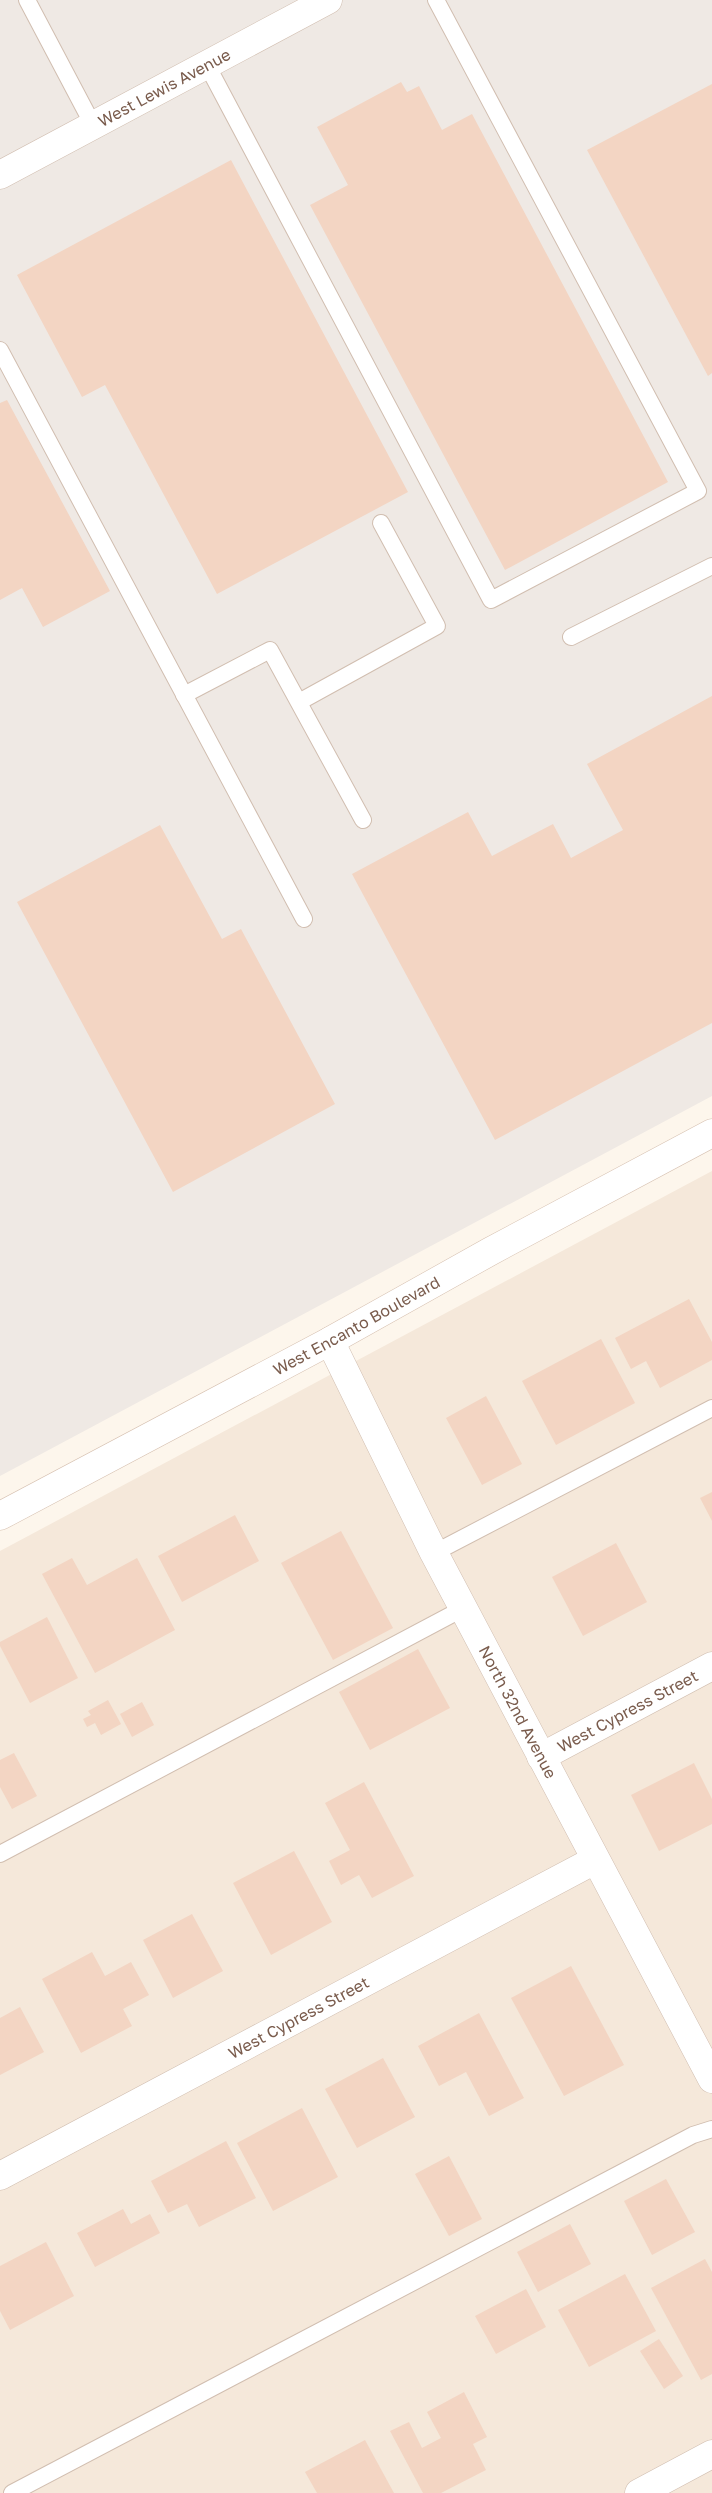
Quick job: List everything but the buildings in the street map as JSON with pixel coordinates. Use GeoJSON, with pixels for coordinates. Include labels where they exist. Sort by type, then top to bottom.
{"type":"FeatureCollection","features":[{"type":"Feature","properties":{"kind":"street","name":"West Lewis Avenue"},"geometry":{"type":"LineString","coordinates":[[3,167],[93,125],[207,65],[295,8],[328,0]]}},
{"type":"Feature","properties":{"kind":"street","name":"West Encanto Boulevard"},"geometry":{"type":"LineString","coordinates":[[0,1516],[330,1341],[491,1251],[712,1133]]}},
{"type":"Feature","properties":{"kind":"street","name":"North 32nd Avenue"},"geometry":{"type":"LineString","coordinates":[[330,1341],[434,1553],[712,2080]]}},
{"type":"Feature","properties":{"kind":"street","name":"West Cypress Street"},"geometry":{"type":"LineString","coordinates":[[541,1757],[712,1666]]}},
{"type":"Feature","properties":{"kind":"street","name":"West Cypress Street"},"geometry":{"type":"LineString","coordinates":[[0,2176],[596,1860]]}},
{"type":"Feature","properties":{"kind":"street"},"geometry":{"type":"LineString","coordinates":[[639,2493],[712,2454]]}},
{"type":"Feature","properties":{"kind":"lane"},"geometry":{"type":"LineString","coordinates":[[27,0],[93,125]]}},
{"type":"Feature","properties":{"kind":"lane"},"geometry":{"type":"LineString","coordinates":[[207,65],[491,600],[698,491],[436,0]]}},
{"type":"Feature","properties":{"kind":"lane"},"geometry":{"type":"LineString","coordinates":[[0,350],[304,919]]}},
{"type":"Feature","properties":{"kind":"lane"},"geometry":{"type":"LineString","coordinates":[[298,702],[437,626],[381,523]]}},
{"type":"Feature","properties":{"kind":"lane"},"geometry":{"type":"LineString","coordinates":[[572,637],[712,566]]}},
{"type":"Feature","properties":{"kind":"lane"},"geometry":{"type":"LineString","coordinates":[[184,694],[270,650],[363,820]]}},
{"type":"Feature","properties":{"kind":"lane"},"geometry":{"type":"LineString","coordinates":[[434,1553],[712,1408]]}},
{"type":"Feature","properties":{"kind":"lane"},"geometry":{"type":"LineString","coordinates":[[0,1854],[464,1608]]}},
{"type":"Feature","properties":{"kind":"lane"},"geometry":{"type":"LineString","coordinates":[[12,2493],[693,2135],[712,2129]]}},
{"type":"Feature","properties":{"kind":"shaded area"},"geometry":{"type":"Polygon","coordinates":[[[0,0],[712,0],[712,1096],[0,1476],[0,0]]]}},
{"type":"Feature","properties":{"kind":"shaded area"},"geometry":{"type":"Polygon","coordinates":[[[712,1171],[712,2493],[0,2493],[0,1551],[712,1171]]]}}]}
